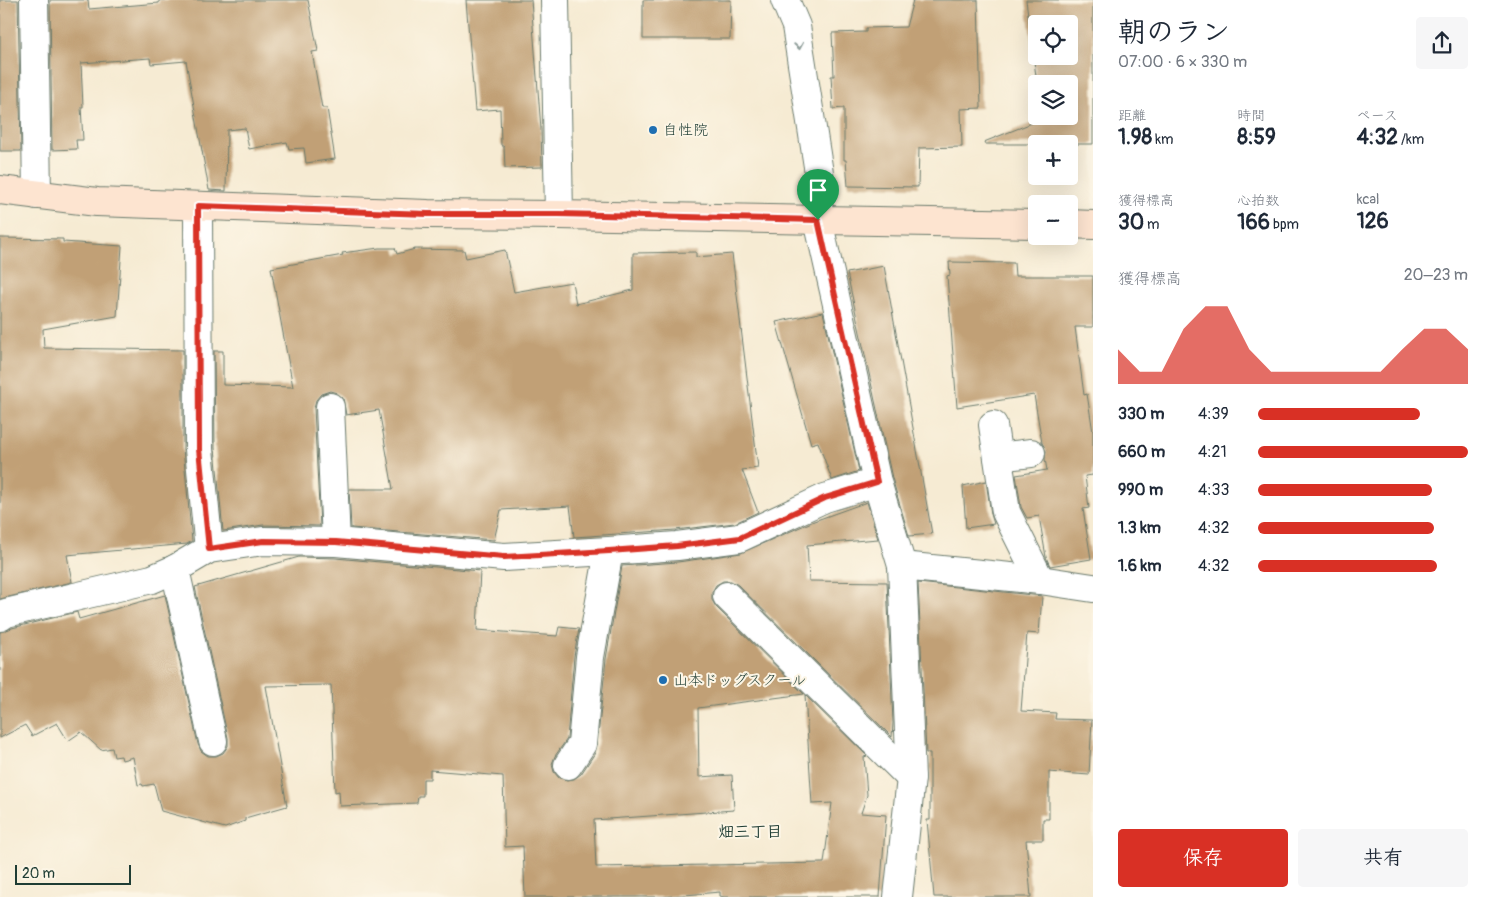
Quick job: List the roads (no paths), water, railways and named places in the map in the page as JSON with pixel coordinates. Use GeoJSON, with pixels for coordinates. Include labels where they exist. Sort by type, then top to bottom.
{"type":"FeatureCollection","features":[{"type":"Feature","properties":{"kind":"street"},"geometry":{"type":"LineString","coordinates":[[34,0],[37,195]]}},
{"type":"Feature","properties":{"kind":"street"},"geometry":{"type":"LineString","coordinates":[[555,0],[559,214]]}},
{"type":"Feature","properties":{"kind":"street"},"geometry":{"type":"LineString","coordinates":[[785,0],[796,26],[819,174],[818,220],[877,482],[902,566],[911,778],[898,897]]}},
{"type":"Feature","properties":{"kind":"street"},"geometry":{"type":"LineString","coordinates":[[0,190],[97,202],[428,214],[559,214],[1028,224]]}},
{"type":"Feature","properties":{"kind":"street"},"geometry":{"type":"LineString","coordinates":[[198,206],[199,449],[209,549]]}},
{"type":"Feature","properties":{"kind":"street"},"geometry":{"type":"LineString","coordinates":[[1078,224],[1093,225]]}},
{"type":"Feature","properties":{"kind":"street"},"geometry":{"type":"LineString","coordinates":[[330,407],[336,542]]}},
{"type":"Feature","properties":{"kind":"street"},"geometry":{"type":"LineString","coordinates":[[993,424],[1006,512],[1040,580]]}},
{"type":"Feature","properties":{"kind":"street"},"geometry":{"type":"LineString","coordinates":[[998,458],[1031,453]]}},
{"type":"Feature","properties":{"kind":"street"},"geometry":{"type":"LineString","coordinates":[[0,617],[6,613],[152,579],[175,569],[209,549],[263,541],[336,542],[504,557],[677,546],[740,538],[825,498],[877,482]]}},
{"type":"Feature","properties":{"kind":"street"},"geometry":{"type":"LineString","coordinates":[[568,765],[582,744],[590,657],[609,551]]}},
{"type":"Feature","properties":{"kind":"street"},"geometry":{"type":"LineString","coordinates":[[902,566],[1040,580],[1093,588]]}},
{"type":"Feature","properties":{"kind":"street"},"geometry":{"type":"LineString","coordinates":[[175,569],[214,741]]}},
{"type":"Feature","properties":{"kind":"street"},"geometry":{"type":"LineString","coordinates":[[727,596],[911,778]]}},
{"type":"Feature","properties":{"kind":"place","name":"自性院"},"geometry":{"type":"Point","coordinates":[653,130]}},
{"type":"Feature","properties":{"kind":"place","name":"山本ドッグスクール"},"geometry":{"type":"Point","coordinates":[663,680]}},
{"type":"Feature","properties":{"kind":"district","name":"畑三丁目"},"geometry":{"type":"Point","coordinates":[750,832]}}]}
